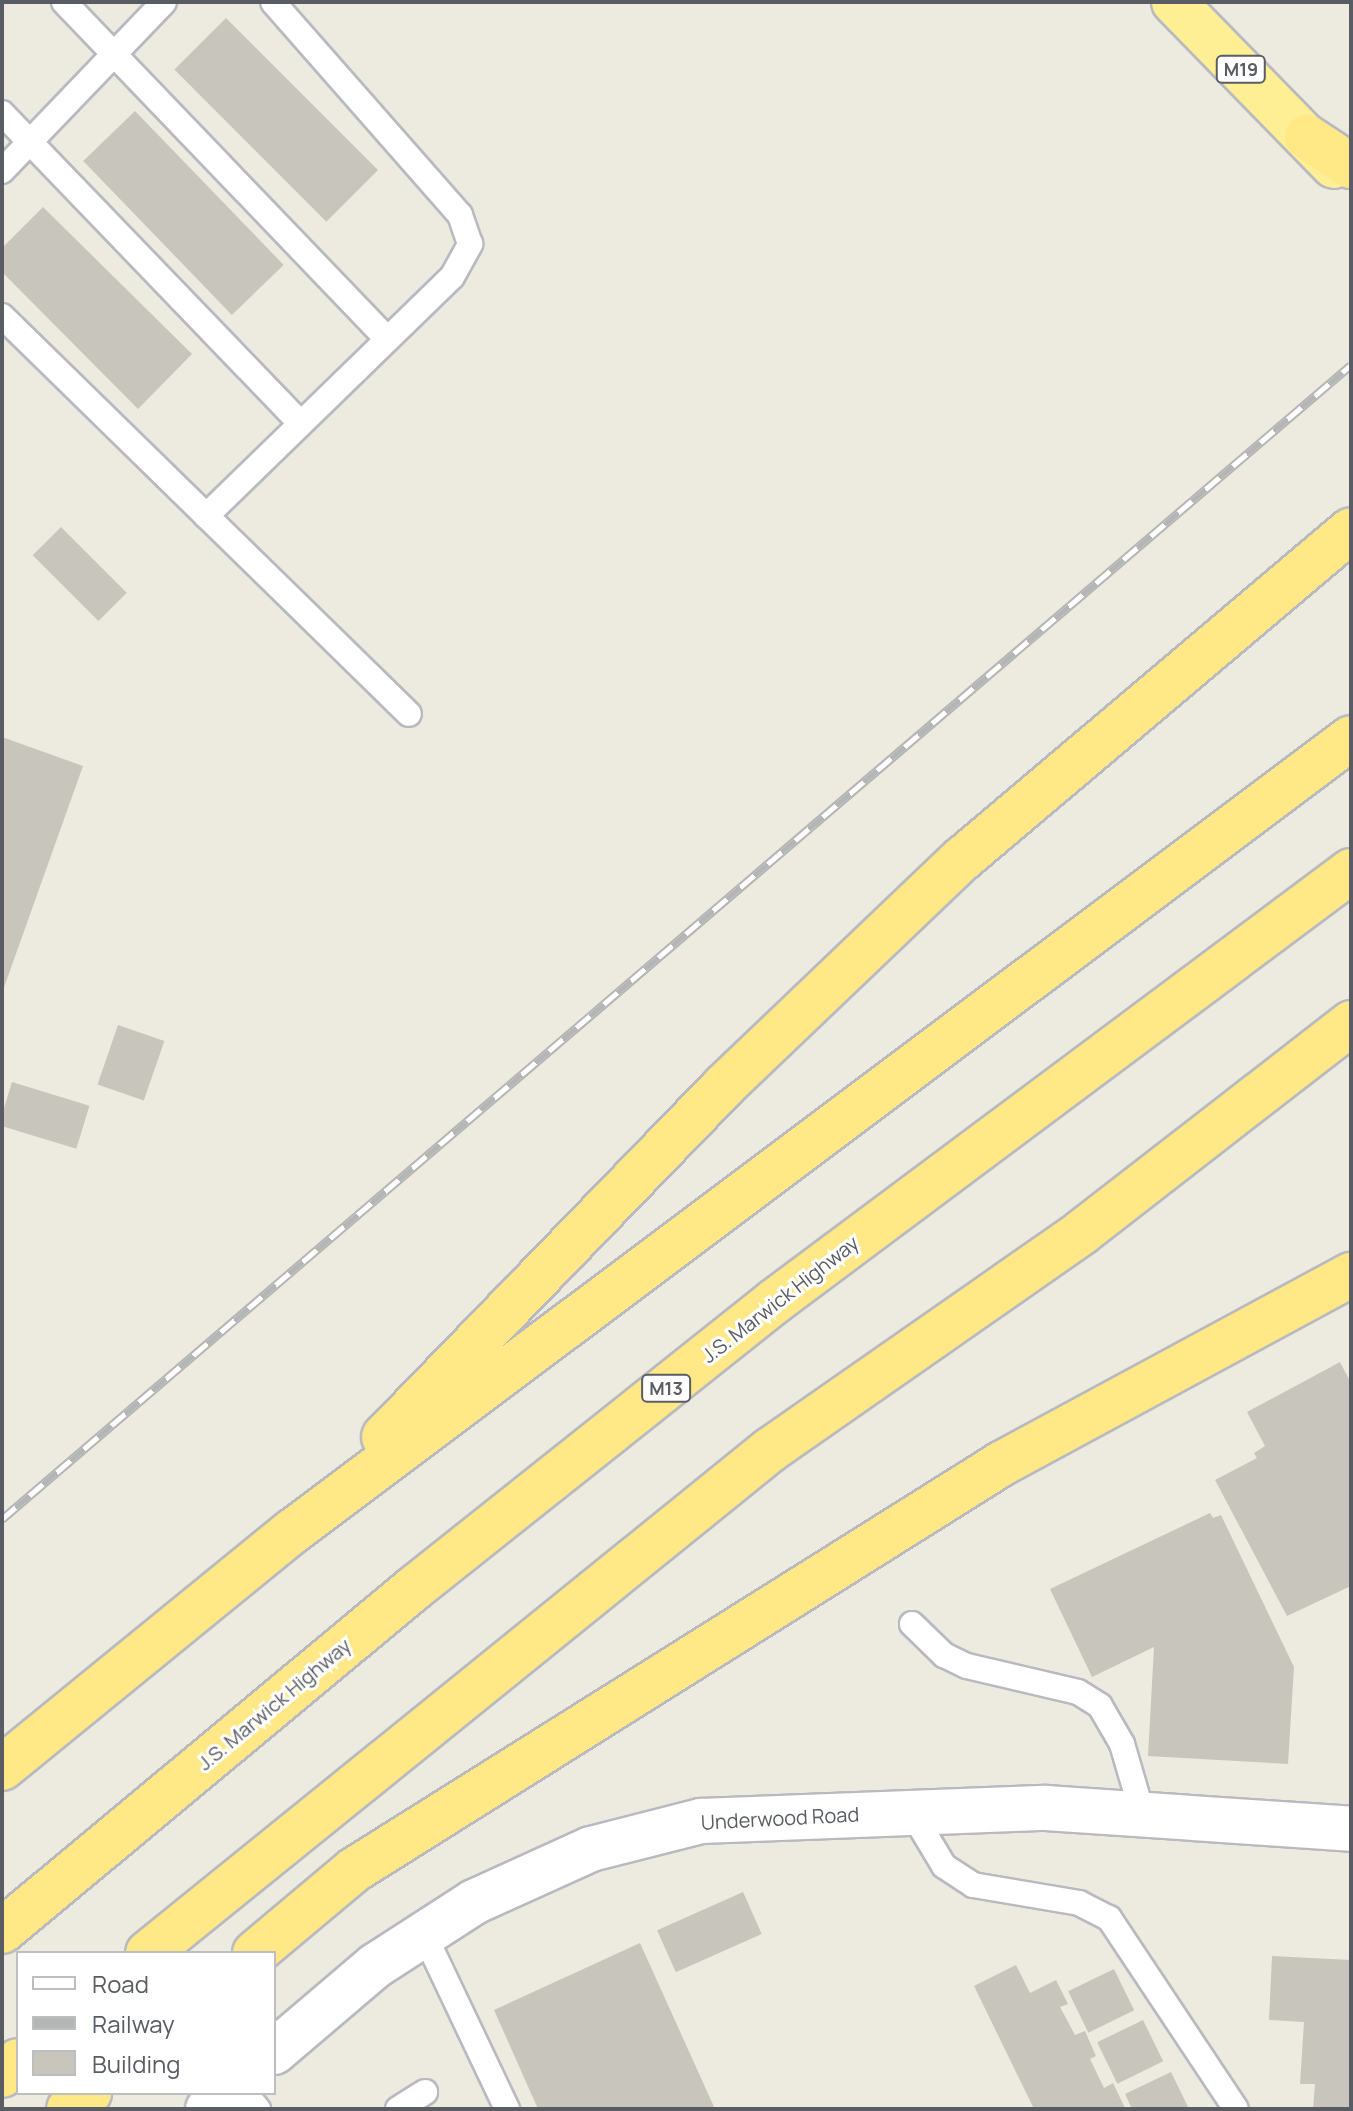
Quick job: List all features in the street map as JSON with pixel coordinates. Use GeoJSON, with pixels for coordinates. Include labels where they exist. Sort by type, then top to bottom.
{"type":"FeatureCollection","features":[{"type":"Feature","properties":{"kind":"highway","name":"M19"},"geometry":{"type":"LineString","coordinates":[[1174,2],[1351,186]]}},
{"type":"Feature","properties":{"kind":"highway"},"geometry":{"type":"LineString","coordinates":[[1307,137],[1351,166]]}},
{"type":"Feature","properties":{"kind":"highway"},"geometry":{"type":"LineString","coordinates":[[293,1531],[723,1087],[962,859],[1351,530]]}},
{"type":"Feature","properties":{"kind":"highway"},"geometry":{"type":"LineString","coordinates":[[2,1768],[293,1531],[1351,738]]}},
{"type":"Feature","properties":{"kind":"highway","name":"J.S. Marwick Highway"},"geometry":{"type":"LineString","coordinates":[[2,1931],[413,1589],[775,1301],[1351,871]]}},
{"type":"Feature","properties":{"kind":"highway"},"geometry":{"type":"LineString","coordinates":[[150,1951],[770,1450],[1082,1232],[1351,1023]]}},
{"type":"Feature","properties":{"kind":"highway"},"geometry":{"type":"LineString","coordinates":[[257,1951],[354,1870],[1001,1464],[1351,1275]]}},
{"type":"Feature","properties":{"kind":"highway"},"geometry":{"type":"LineString","coordinates":[[69,2109],[86,2095]]}},
{"type":"Feature","properties":{"kind":"street","name":"Underwood Road"},"geometry":{"type":"LineString","coordinates":[[276,2050],[375,1966],[424,1934],[540,1870],[591,1849],[673,1828],[761,1815],[1046,1808],[1351,1829]]}},
{"type":"Feature","properties":{"kind":"street"},"geometry":{"type":"LineString","coordinates":[[208,2109],[224,2095]]}},
{"type":"Feature","properties":{"kind":"lane"},"geometry":{"type":"LineString","coordinates":[[64,2],[386,338]]}},
{"type":"Feature","properties":{"kind":"lane"},"geometry":{"type":"LineString","coordinates":[[2,171],[164,2]]}},
{"type":"Feature","properties":{"kind":"lane"},"geometry":{"type":"LineString","coordinates":[[206,516],[452,277],[464,258],[469,230],[460,215],[273,2]]}},
{"type":"Feature","properties":{"kind":"lane"},"geometry":{"type":"LineString","coordinates":[[2,113],[28,145],[300,423]]}},
{"type":"Feature","properties":{"kind":"lane"},"geometry":{"type":"LineString","coordinates":[[2,316],[409,714]]}},
{"type":"Feature","properties":{"kind":"lane"},"geometry":{"type":"LineString","coordinates":[[912,1624],[944,1655],[967,1666],[1078,1692],[1100,1706],[1122,1744],[1143,1816]]}},
{"type":"Feature","properties":{"kind":"lane"},"geometry":{"type":"LineString","coordinates":[[911,1811],[944,1866],[973,1885],[1079,1903],[1109,1918],[1236,2109]]}},
{"type":"Feature","properties":{"kind":"lane"},"geometry":{"type":"LineString","coordinates":[[424,1934],[507,2109]]}},
{"type":"Feature","properties":{"kind":"lane"},"geometry":{"type":"LineString","coordinates":[[398,2109],[425,2092]]}},
{"type":"Feature","properties":{"kind":"building"},"geometry":{"type":"Polygon","coordinates":[[[226,18],[378,170],[326,222],[174,70],[226,18]]]}},
{"type":"Feature","properties":{"kind":"building"},"geometry":{"type":"Polygon","coordinates":[[[135,111],[284,265],[232,315],[83,161],[135,111]]]}},
{"type":"Feature","properties":{"kind":"building"},"geometry":{"type":"Polygon","coordinates":[[[43,207],[192,354],[138,409],[2,272],[2,248],[43,207]]]}},
{"type":"Feature","properties":{"kind":"building"},"geometry":{"type":"Polygon","coordinates":[[[61,527],[127,593],[98,621],[33,555],[61,527]]]}},
{"type":"Feature","properties":{"kind":"building"},"geometry":{"type":"Polygon","coordinates":[[[2,737],[83,766],[2,993],[2,737]]]}},
{"type":"Feature","properties":{"kind":"building"},"geometry":{"type":"Polygon","coordinates":[[[118,1025],[164,1041],[144,1101],[97,1085],[118,1025]]]}},
{"type":"Feature","properties":{"kind":"building"},"geometry":{"type":"Polygon","coordinates":[[[12,1082],[89,1106],[76,1149],[2,1126],[2,1115],[12,1082]]]}},
{"type":"Feature","properties":{"kind":"building"},"geometry":{"type":"Polygon","coordinates":[[[1340,1362],[1351,1383],[1351,1586],[1287,1616],[1215,1480],[1257,1458],[1254,1453],[1265,1446],[1247,1412],[1340,1362]]]}},
{"type":"Feature","properties":{"kind":"building"},"geometry":{"type":"Polygon","coordinates":[[[1210,1513],[1213,1518],[1221,1515],[1294,1667],[1288,1764],[1148,1756],[1154,1647],[1092,1677],[1050,1589],[1210,1513]]]}},
{"type":"Feature","properties":{"kind":"building"},"geometry":{"type":"Polygon","coordinates":[[[743,1892],[762,1934],[676,1972],[657,1930],[743,1892]]]}},
{"type":"Feature","properties":{"kind":"building"},"geometry":{"type":"Polygon","coordinates":[[[640,1943],[715,2109],[538,2109],[494,2010],[640,1943]]]}},
{"type":"Feature","properties":{"kind":"building"},"geometry":{"type":"Polygon","coordinates":[[[1272,1956],[1351,1960],[1351,2109],[1313,2109],[1315,2084],[1300,2084],[1304,2022],[1269,2020],[1272,1956]]]}},
{"type":"Feature","properties":{"kind":"building"},"geometry":{"type":"Polygon","coordinates":[[[1016,1965],[1030,1993],[1056,1980],[1068,2004],[1060,2007],[1075,2035],[1085,2031],[1096,2056],[1090,2059],[1104,2088],[1113,2083],[1125,2108],[1034,2109],[974,1986],[1016,1965]]]}},
{"type":"Feature","properties":{"kind":"building"},"geometry":{"type":"Polygon","coordinates":[[[1114,1969],[1134,2010],[1088,2033],[1068,1991],[1114,1969]]]}},
{"type":"Feature","properties":{"kind":"building"},"geometry":{"type":"Polygon","coordinates":[[[1143,2020],[1163,2061],[1117,2084],[1097,2042],[1143,2020]]]}},
{"type":"Feature","properties":{"kind":"building"},"geometry":{"type":"Polygon","coordinates":[[[1171,2072],[1189,2109],[1132,2109],[1125,2094],[1171,2072]]]}},
{"type":"Feature","properties":{"kind":"railway"},"geometry":{"type":"LineString","coordinates":[[2,1519],[1351,365]]}}]}
